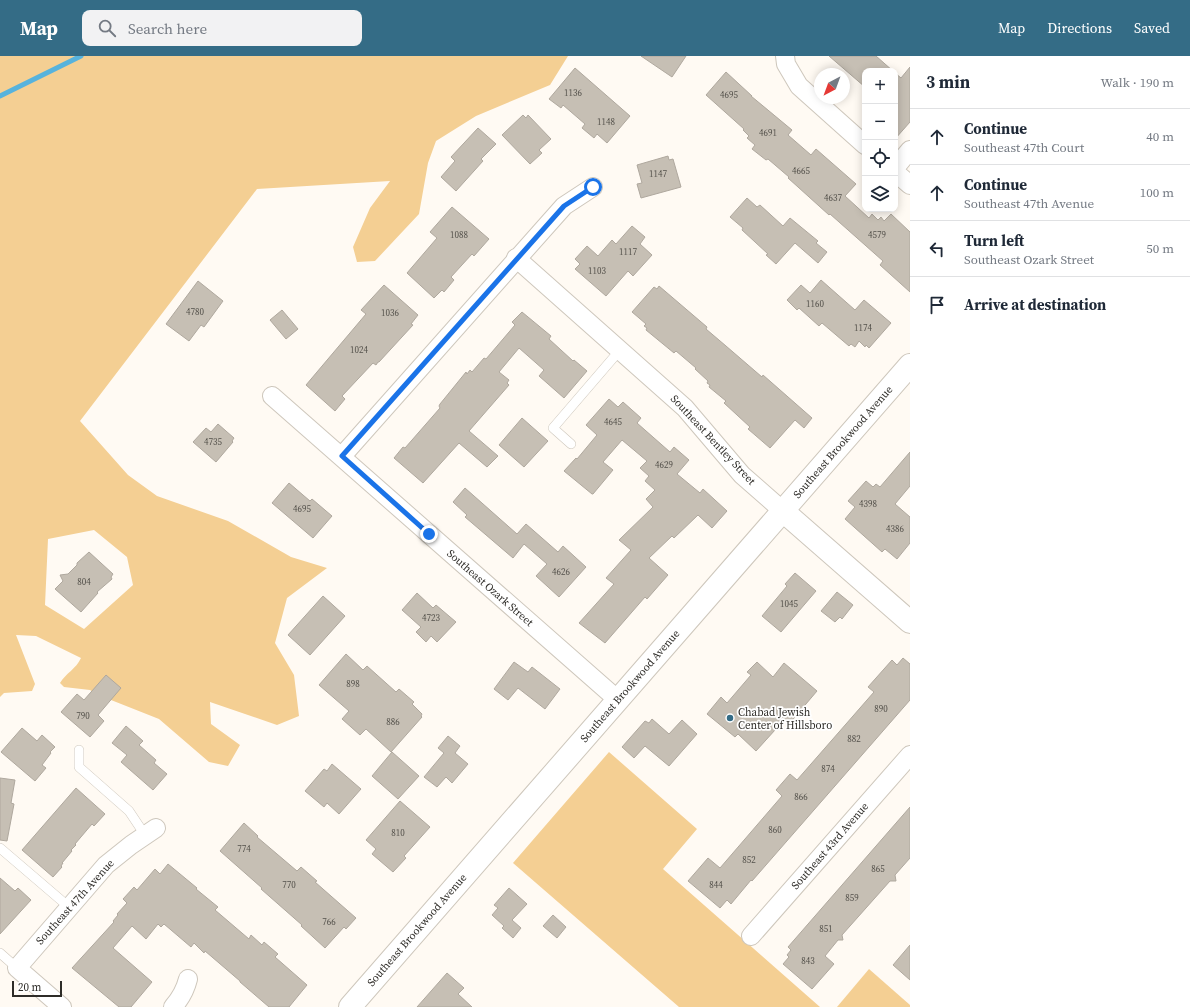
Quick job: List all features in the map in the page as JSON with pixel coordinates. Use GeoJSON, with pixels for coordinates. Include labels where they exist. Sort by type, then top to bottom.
{"type":"FeatureCollection","features":[{"type":"Feature","properties":{"kind":"main road","name":"Southeast Brookwood Avenue"},"geometry":{"type":"LineString","coordinates":[[350,1007],[910,366]]}},
{"type":"Feature","properties":{"kind":"main road","name":"Southeast Bentley Street"},"geometry":{"type":"LineString","coordinates":[[783,511],[910,622]]}},
{"type":"Feature","properties":{"kind":"street"},"geometry":{"type":"LineString","coordinates":[[785,56],[786,64],[799,86],[862,142]]}},
{"type":"Feature","properties":{"kind":"street"},"geometry":{"type":"LineString","coordinates":[[898,164],[910,150]]}},
{"type":"Feature","properties":{"kind":"street"},"geometry":{"type":"LineString","coordinates":[[898,175],[910,185]]}},
{"type":"Feature","properties":{"kind":"street"},"geometry":{"type":"LineString","coordinates":[[342,456],[516,258],[564,206],[593,187]]}},
{"type":"Feature","properties":{"kind":"street","name":"Southeast Bentley Street"},"geometry":{"type":"LineString","coordinates":[[516,258],[685,408],[742,475],[783,511]]}},
{"type":"Feature","properties":{"kind":"street","name":"Southeast Ozark Street"},"geometry":{"type":"LineString","coordinates":[[272,396],[618,700]]}},
{"type":"Feature","properties":{"kind":"street","name":"Southeast 43rd Avenue"},"geometry":{"type":"LineString","coordinates":[[751,936],[910,755]]}},
{"type":"Feature","properties":{"kind":"street","name":"Southeast 47th Avenue"},"geometry":{"type":"LineString","coordinates":[[17,968],[106,865],[131,845],[151,832]]}},
{"type":"Feature","properties":{"kind":"street"},"geometry":{"type":"LineString","coordinates":[[17,968],[62,1007]]}},
{"type":"Feature","properties":{"kind":"street"},"geometry":{"type":"LineString","coordinates":[[173,1007],[181,998],[186,989],[188,979]]}},
{"type":"Feature","properties":{"kind":"lane"},"geometry":{"type":"LineString","coordinates":[[571,444],[554,428],[620,350]]}},
{"type":"Feature","properties":{"kind":"lane"},"geometry":{"type":"LineString","coordinates":[[79,750],[78,767],[151,832]]}},
{"type":"Feature","properties":{"kind":"lane"},"geometry":{"type":"LineString","coordinates":[[0,848],[69,907]]}},
{"type":"Feature","properties":{"kind":"lane"},"geometry":{"type":"LineString","coordinates":[[0,953],[17,968]]}},
{"type":"Feature","properties":{"kind":"shaded area"},"geometry":{"type":"Polygon","coordinates":[[[0,56],[568,56],[550,85],[476,116],[436,141],[428,163],[419,214],[375,261],[357,262],[353,247],[370,208],[390,181],[257,189],[80,421],[128,475],[157,496],[228,521],[291,557],[327,568],[287,598],[275,643],[294,675],[299,716],[277,725],[210,702],[211,724],[240,745],[228,766],[209,762],[159,719],[105,699],[90,690],[64,687],[60,683],[81,658],[36,636],[16,635],[35,684],[32,691],[4,693],[0,697],[0,56]],[[94,530],[48,539],[45,605],[84,629],[133,585],[127,557],[94,530]]]}},
{"type":"Feature","properties":{"kind":"shaded area"},"geometry":{"type":"Polygon","coordinates":[[[609,752],[697,829],[663,869],[820,1007],[679,1007],[513,863],[609,752]]]}},
{"type":"Feature","properties":{"kind":"shaded area"},"geometry":{"type":"Polygon","coordinates":[[[869,969],[910,1005],[910,1007],[837,1007],[869,969]]]}},
{"type":"Feature","properties":{"kind":"building"},"geometry":{"type":"Polygon","coordinates":[[[641,56],[686,56],[672,77],[641,56]]]}},
{"type":"Feature","properties":{"kind":"building"},"geometry":{"type":"Polygon","coordinates":[[[829,56],[876,56],[890,68],[862,68],[862,84],[850,74],[850,68],[843,68],[829,56]]]}},
{"type":"Feature","properties":{"kind":"building"},"geometry":{"type":"Polygon","coordinates":[[[910,67],[910,122],[898,136],[898,76],[901,78],[910,67]]]}},
{"type":"Feature","properties":{"kind":"building"},"geometry":{"type":"Polygon","coordinates":[[[575,68],[630,116],[607,143],[597,134],[594,138],[582,128],[585,124],[563,105],[561,108],[549,99],[575,68]]]}},
{"type":"Feature","properties":{"kind":"building"},"geometry":{"type":"Polygon","coordinates":[[[726,72],[751,96],[792,130],[788,135],[811,155],[816,149],[856,184],[845,196],[862,212],[869,218],[872,214],[878,220],[881,217],[884,221],[891,214],[910,232],[910,292],[880,265],[883,261],[830,214],[829,215],[768,159],[766,160],[752,149],[755,145],[747,138],[749,136],[743,130],[744,129],[706,95],[726,72]]]}},
{"type":"Feature","properties":{"kind":"building"},"geometry":{"type":"Polygon","coordinates":[[[523,115],[526,118],[528,115],[551,139],[539,150],[542,153],[530,164],[502,135],[523,115]]]}},
{"type":"Feature","properties":{"kind":"building"},"geometry":{"type":"Polygon","coordinates":[[[478,128],[496,144],[481,159],[483,161],[456,191],[441,177],[455,161],[451,157],[478,128]]]}},
{"type":"Feature","properties":{"kind":"building"},"geometry":{"type":"Polygon","coordinates":[[[668,156],[669,160],[673,159],[681,187],[641,198],[637,184],[642,183],[637,165],[668,156]]]}},
{"type":"Feature","properties":{"kind":"building"},"geometry":{"type":"Polygon","coordinates":[[[747,198],[757,207],[760,205],[783,226],[790,218],[818,241],[816,243],[827,252],[818,263],[795,243],[776,264],[766,255],[768,254],[742,230],[743,228],[730,217],[747,198]]]}},
{"type":"Feature","properties":{"kind":"building"},"geometry":{"type":"Polygon","coordinates":[[[452,207],[489,239],[474,256],[472,254],[451,277],[454,280],[444,292],[442,290],[434,298],[407,273],[437,238],[430,232],[452,207]]]}},
{"type":"Feature","properties":{"kind":"building"},"geometry":{"type":"Polygon","coordinates":[[[632,226],[645,237],[640,244],[652,255],[633,276],[628,271],[606,296],[575,269],[580,264],[575,259],[587,246],[598,256],[612,240],[616,244],[632,226]]]}},
{"type":"Feature","properties":{"kind":"building"},"geometry":{"type":"Polygon","coordinates":[[[821,280],[855,310],[864,300],[891,323],[869,348],[866,345],[865,347],[859,341],[855,347],[851,344],[849,346],[822,323],[819,326],[799,308],[797,310],[787,300],[801,285],[810,293],[821,280]]]}},
{"type":"Feature","properties":{"kind":"building"},"geometry":{"type":"Polygon","coordinates":[[[198,281],[223,301],[204,327],[201,325],[189,341],[166,324],[198,281]]]}},
{"type":"Feature","properties":{"kind":"building"},"geometry":{"type":"Polygon","coordinates":[[[384,285],[418,315],[411,324],[413,325],[379,362],[376,365],[373,363],[342,396],[345,399],[335,411],[306,385],[366,314],[361,310],[384,285]]]}},
{"type":"Feature","properties":{"kind":"building"},"geometry":{"type":"Polygon","coordinates":[[[659,286],[707,327],[706,329],[762,377],[763,375],[812,418],[804,428],[795,420],[770,448],[748,429],[750,427],[724,403],[726,401],[709,387],[710,385],[707,383],[708,381],[695,369],[696,368],[676,351],[674,353],[646,330],[647,328],[644,326],[646,324],[632,312],[654,287],[657,289],[659,286]]]}},
{"type":"Feature","properties":{"kind":"building"},"geometry":{"type":"Polygon","coordinates":[[[282,310],[298,329],[286,339],[270,320],[282,310]]]}},
{"type":"Feature","properties":{"kind":"building"},"geometry":{"type":"Polygon","coordinates":[[[522,312],[551,336],[549,339],[573,361],[574,360],[587,371],[564,398],[539,376],[544,370],[519,348],[499,372],[509,380],[507,383],[509,385],[469,431],[498,456],[487,467],[459,443],[423,483],[394,458],[403,447],[405,448],[440,408],[440,404],[466,372],[467,374],[470,370],[472,372],[484,358],[486,359],[515,325],[512,322],[522,312]]]}},
{"type":"Feature","properties":{"kind":"building"},"geometry":{"type":"Polygon","coordinates":[[[609,399],[618,407],[623,402],[641,418],[637,423],[670,452],[674,447],[689,460],[677,474],[700,493],[703,489],[727,511],[712,528],[698,515],[674,538],[672,536],[649,558],[668,575],[647,599],[645,597],[605,643],[579,623],[614,584],[606,578],[631,550],[619,540],[653,507],[646,499],[655,490],[645,481],[649,476],[640,468],[647,461],[622,440],[603,462],[613,470],[593,494],[564,471],[576,458],[577,459],[597,435],[586,425],[609,399]]]}},
{"type":"Feature","properties":{"kind":"building"},"geometry":{"type":"Polygon","coordinates":[[[522,418],[548,441],[524,467],[499,445],[522,418]]]}},
{"type":"Feature","properties":{"kind":"building"},"geometry":{"type":"Polygon","coordinates":[[[218,424],[234,438],[232,441],[233,442],[216,462],[193,442],[206,428],[211,432],[218,424]]]}},
{"type":"Feature","properties":{"kind":"building"},"geometry":{"type":"Polygon","coordinates":[[[910,452],[910,486],[895,504],[910,517],[910,543],[897,559],[885,549],[882,552],[845,519],[855,507],[848,501],[866,481],[873,487],[876,484],[880,487],[910,452]]]}},
{"type":"Feature","properties":{"kind":"building"},"geometry":{"type":"Polygon","coordinates":[[[289,483],[310,501],[312,499],[332,516],[313,538],[272,503],[289,483]]]}},
{"type":"Feature","properties":{"kind":"building"},"geometry":{"type":"Polygon","coordinates":[[[465,488],[517,534],[526,524],[558,552],[563,546],[586,567],[559,597],[536,576],[547,564],[524,544],[513,558],[465,517],[467,515],[453,502],[465,488]]]}},
{"type":"Feature","properties":{"kind":"building"},"geometry":{"type":"Polygon","coordinates":[[[89,552],[113,574],[111,577],[112,579],[97,592],[98,593],[81,612],[55,589],[63,581],[60,575],[68,574],[89,552]]]}},
{"type":"Feature","properties":{"kind":"building"},"geometry":{"type":"Polygon","coordinates":[[[795,573],[816,591],[781,632],[762,616],[787,586],[785,584],[795,573]]]}},
{"type":"Feature","properties":{"kind":"building"},"geometry":{"type":"Polygon","coordinates":[[[837,592],[853,605],[842,619],[840,617],[835,622],[821,611],[837,592]]]}},
{"type":"Feature","properties":{"kind":"building"},"geometry":{"type":"Polygon","coordinates":[[[417,593],[433,608],[436,605],[456,622],[437,642],[431,636],[426,642],[416,632],[421,627],[402,610],[417,593]]]}},
{"type":"Feature","properties":{"kind":"building"},"geometry":{"type":"Polygon","coordinates":[[[323,596],[345,616],[310,655],[288,635],[323,596]]]}},
{"type":"Feature","properties":{"kind":"building"},"geometry":{"type":"Polygon","coordinates":[[[346,654],[363,670],[367,666],[396,692],[399,689],[414,702],[412,704],[422,714],[422,717],[391,752],[366,729],[360,735],[342,719],[349,711],[319,685],[346,654]]]}},
{"type":"Feature","properties":{"kind":"building"},"geometry":{"type":"Polygon","coordinates":[[[903,658],[910,664],[910,700],[731,904],[727,900],[720,908],[688,881],[708,858],[720,868],[782,796],[776,790],[790,774],[797,780],[874,692],[868,687],[892,660],[897,665],[903,658]]]}},
{"type":"Feature","properties":{"kind":"building"},"geometry":{"type":"Polygon","coordinates":[[[514,662],[528,672],[532,667],[560,689],[545,709],[518,688],[508,700],[494,689],[514,662]]]}},
{"type":"Feature","properties":{"kind":"building"},"geometry":{"type":"Polygon","coordinates":[[[757,662],[773,677],[784,663],[817,691],[789,724],[785,719],[756,751],[738,734],[735,737],[707,714],[721,697],[727,703],[751,675],[747,672],[757,662]]]}},
{"type":"Feature","properties":{"kind":"building"},"geometry":{"type":"Polygon","coordinates":[[[106,675],[121,688],[98,715],[104,721],[90,737],[61,712],[77,694],[84,700],[106,675]]]}},
{"type":"Feature","properties":{"kind":"building"},"geometry":{"type":"Polygon","coordinates":[[[652,719],[669,734],[682,720],[697,734],[669,766],[645,746],[634,758],[622,747],[645,721],[649,723],[652,719]]]}},
{"type":"Feature","properties":{"kind":"building"},"geometry":{"type":"Polygon","coordinates":[[[126,726],[143,741],[139,745],[156,760],[154,763],[167,774],[153,790],[121,762],[127,755],[112,743],[126,726]]]}},
{"type":"Feature","properties":{"kind":"building"},"geometry":{"type":"Polygon","coordinates":[[[22,728],[37,741],[42,735],[55,747],[42,765],[46,768],[35,781],[1,752],[22,728]]]}},
{"type":"Feature","properties":{"kind":"building"},"geometry":{"type":"Polygon","coordinates":[[[448,736],[460,746],[455,753],[468,764],[452,783],[446,777],[437,787],[424,777],[444,753],[438,748],[448,736]]]}},
{"type":"Feature","properties":{"kind":"building"},"geometry":{"type":"Polygon","coordinates":[[[392,752],[419,776],[398,799],[372,776],[392,752]]]}},
{"type":"Feature","properties":{"kind":"building"},"geometry":{"type":"Polygon","coordinates":[[[332,764],[361,789],[339,814],[327,803],[324,807],[305,791],[324,769],[327,771],[332,764]]]}},
{"type":"Feature","properties":{"kind":"building"},"geometry":{"type":"Polygon","coordinates":[[[0,778],[15,780],[11,803],[14,804],[7,841],[0,840],[0,778]]]}},
{"type":"Feature","properties":{"kind":"building"},"geometry":{"type":"Polygon","coordinates":[[[76,788],[105,814],[94,826],[92,824],[75,844],[76,845],[71,850],[72,851],[62,863],[62,867],[53,877],[22,850],[76,788]]]}},
{"type":"Feature","properties":{"kind":"building"},"geometry":{"type":"Polygon","coordinates":[[[400,801],[430,827],[404,856],[406,858],[393,872],[372,854],[376,849],[366,840],[400,801]]]}},
{"type":"Feature","properties":{"kind":"building"},"geometry":{"type":"Polygon","coordinates":[[[910,807],[910,858],[895,875],[896,881],[890,881],[842,935],[843,940],[838,940],[825,956],[834,964],[812,989],[783,964],[789,957],[787,955],[791,950],[788,947],[910,807]]]}},
{"type":"Feature","properties":{"kind":"building"},"geometry":{"type":"Polygon","coordinates":[[[244,823],[258,836],[257,837],[297,871],[301,867],[317,881],[315,882],[356,918],[346,929],[344,927],[325,948],[301,926],[302,925],[261,889],[262,888],[220,851],[244,823]]]}},
{"type":"Feature","properties":{"kind":"building"},"geometry":{"type":"Polygon","coordinates":[[[168,864],[218,907],[215,910],[249,939],[251,935],[262,945],[264,942],[278,954],[275,957],[307,985],[289,1007],[269,1007],[205,951],[204,953],[194,943],[191,947],[164,924],[161,927],[158,924],[146,939],[132,926],[113,948],[152,982],[131,1007],[119,1007],[72,968],[114,922],[113,921],[118,915],[117,914],[127,903],[123,899],[134,887],[137,890],[155,869],[160,874],[168,864]]]}},
{"type":"Feature","properties":{"kind":"building"},"geometry":{"type":"Polygon","coordinates":[[[0,878],[15,891],[18,888],[31,900],[0,934],[0,878]]]}},
{"type":"Feature","properties":{"kind":"building"},"geometry":{"type":"Polygon","coordinates":[[[509,888],[527,904],[512,920],[521,928],[513,938],[502,928],[504,926],[492,915],[498,908],[494,905],[509,888]]]}},
{"type":"Feature","properties":{"kind":"building"},"geometry":{"type":"Polygon","coordinates":[[[553,915],[566,927],[557,938],[543,926],[553,915]]]}},
{"type":"Feature","properties":{"kind":"building"},"geometry":{"type":"Polygon","coordinates":[[[910,945],[910,980],[893,965],[910,945]]]}},
{"type":"Feature","properties":{"kind":"building"},"geometry":{"type":"Polygon","coordinates":[[[447,973],[464,988],[458,994],[472,1007],[417,1007],[447,973]]]}},
{"type":"Feature","properties":{"kind":"waterway"},"geometry":{"type":"LineString","coordinates":[[0,96],[81,56]]}},
{"type":"Feature","properties":{"kind":"place","name":"Chabad Jewish Center of Hillsboro"},"geometry":{"type":"Point","coordinates":[730,718]}},
{"type":"Feature","properties":{"kind":"route"},"geometry":{"type":"LineString","coordinates":[[429,534],[342,456],[516,258],[564,206],[593,187]]}}]}
